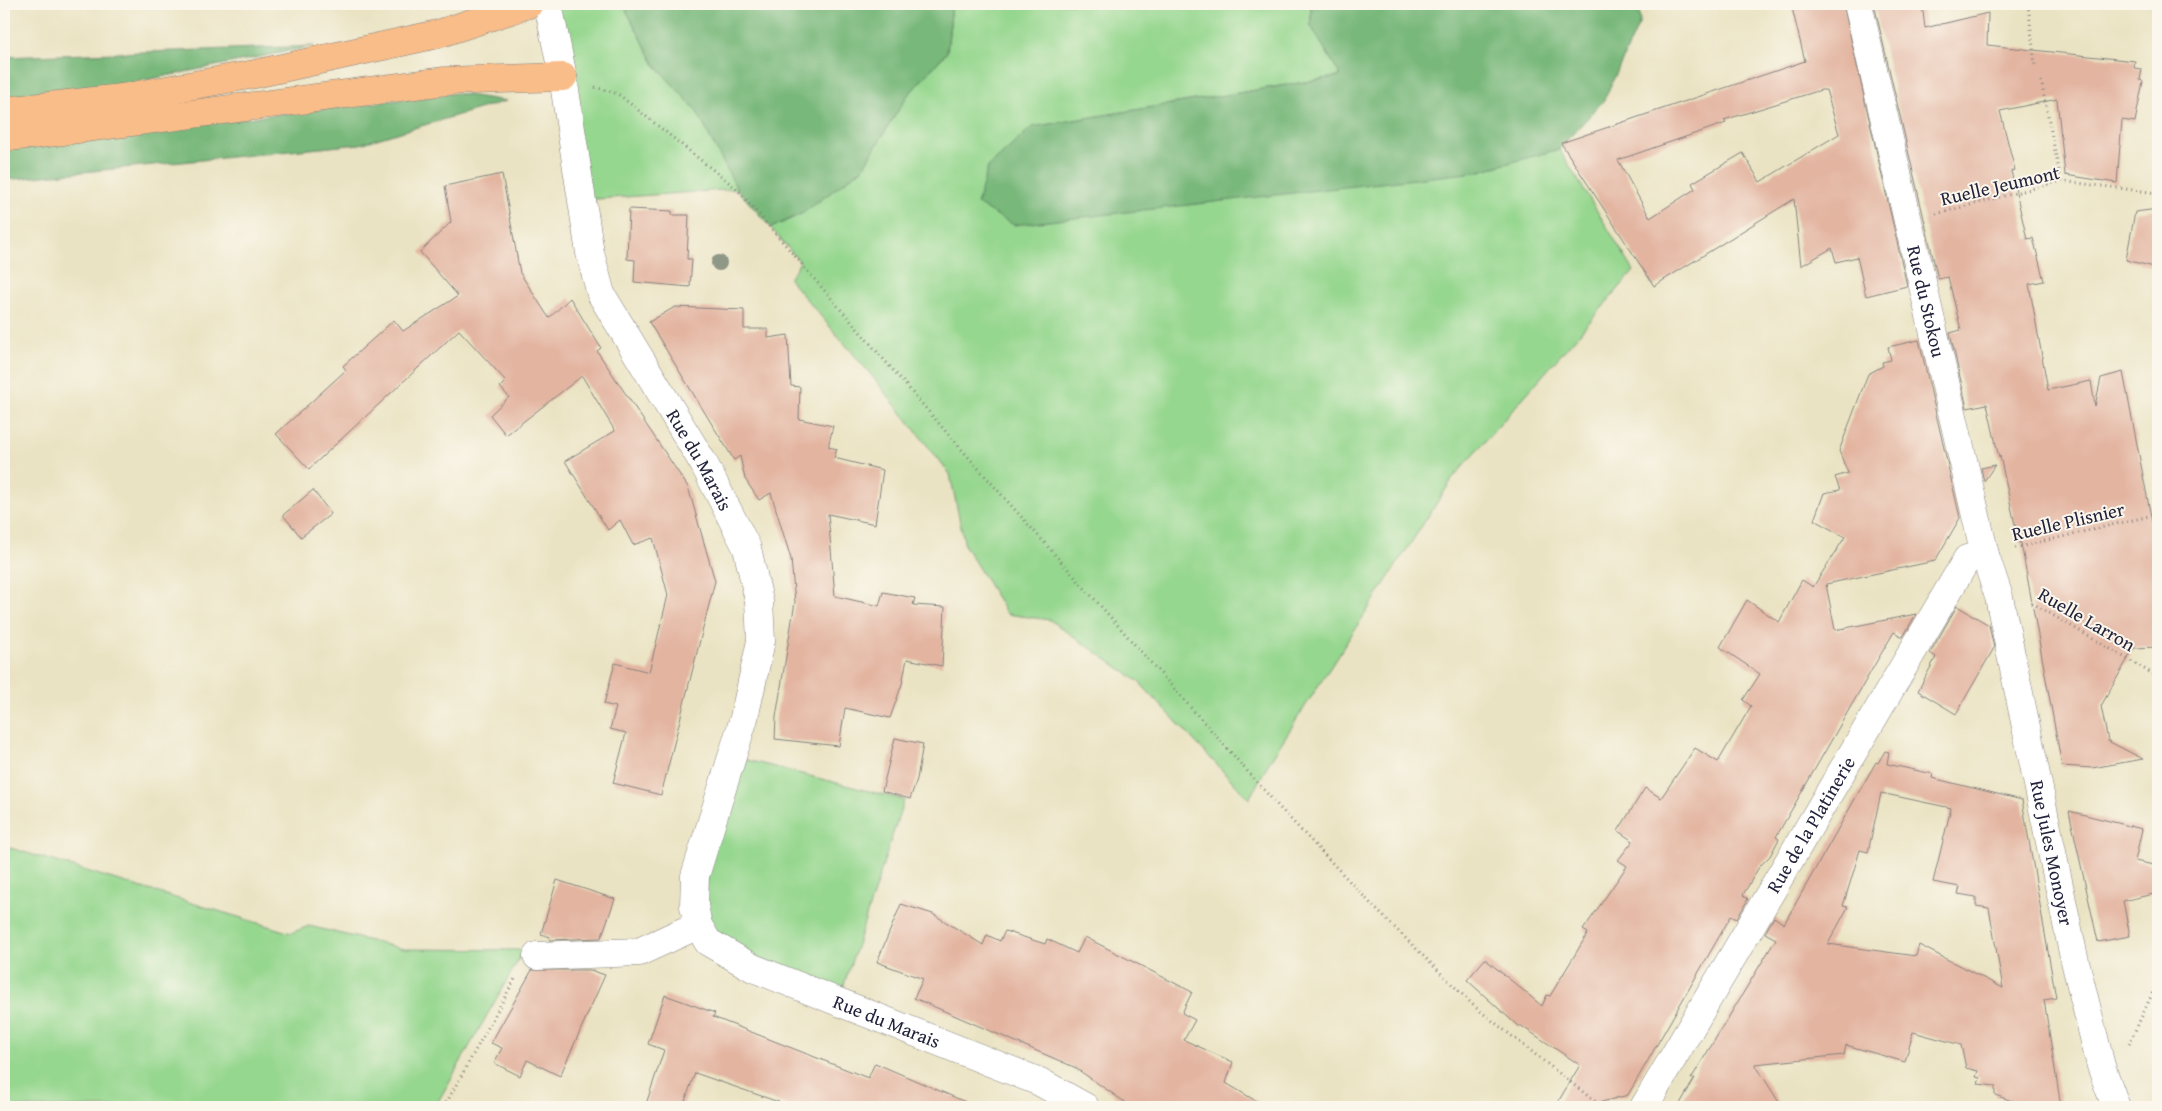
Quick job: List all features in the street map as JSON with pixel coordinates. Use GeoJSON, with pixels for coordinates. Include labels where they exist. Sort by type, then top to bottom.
{"type":"FeatureCollection","features":[{"type":"Feature","properties":{"kind":"highway"},"geometry":{"type":"LineString","coordinates":[[4,111],[122,98],[255,74],[438,34],[529,4]]}},
{"type":"Feature","properties":{"kind":"highway"},"geometry":{"type":"LineString","coordinates":[[4,137],[32,135],[445,81],[564,77]]}},
{"type":"Feature","properties":{"kind":"street","name":"Rue du Marais"},"geometry":{"type":"LineString","coordinates":[[548,4],[564,77],[590,253],[601,294],[704,464],[748,548],[759,601],[760,641],[744,718],[695,876],[694,906],[698,925],[708,942],[753,968],[1040,1082],[1085,1107]]}},
{"type":"Feature","properties":{"kind":"street","name":"Rue du Stokou"},"geometry":{"type":"LineString","coordinates":[[1858,4],[1985,554],[1999,597]]}},
{"type":"Feature","properties":{"kind":"street","name":"Rue de la Platinerie"},"geometry":{"type":"LineString","coordinates":[[1644,1107],[1967,560],[1985,554]]}},
{"type":"Feature","properties":{"kind":"street","name":"Rue Jules Monoyer"},"geometry":{"type":"LineString","coordinates":[[1999,597],[2073,953],[2101,1066],[2112,1097]]}},
{"type":"Feature","properties":{"kind":"street"},"geometry":{"type":"LineString","coordinates":[[537,956],[639,952],[698,925]]}},
{"type":"Feature","properties":{"kind":"path"},"geometry":{"type":"LineString","coordinates":[[2028,4],[2035,64]]}},
{"type":"Feature","properties":{"kind":"path"},"geometry":{"type":"LineString","coordinates":[[564,77],[618,94],[737,189],[967,456],[1280,808],[1360,892],[1475,1007],[1602,1107]]}},
{"type":"Feature","properties":{"kind":"path"},"geometry":{"type":"LineString","coordinates":[[2041,81],[2060,181]]}},
{"type":"Feature","properties":{"kind":"path","name":"Ruelle Jeumont"},"geometry":{"type":"LineString","coordinates":[[1908,221],[2060,181],[2158,193]]}},
{"type":"Feature","properties":{"kind":"path","name":"Ruelle Plisnier"},"geometry":{"type":"LineString","coordinates":[[1985,554],[2158,514]]}},
{"type":"Feature","properties":{"kind":"path","name":"Ruelle Larron"},"geometry":{"type":"LineString","coordinates":[[1999,597],[2017,595],[2106,645],[2158,677]]}},
{"type":"Feature","properties":{"kind":"path"},"geometry":{"type":"LineString","coordinates":[[444,1107],[521,966],[537,956]]}},
{"type":"Feature","properties":{"kind":"path"},"geometry":{"type":"LineString","coordinates":[[2112,1097],[2158,982]]}},
{"type":"Feature","properties":{"kind":"green space"},"geometry":{"type":"Polygon","coordinates":[[[548,4],[623,4],[655,65],[696,110],[737,189],[582,200],[548,4]]]}},
{"type":"Feature","properties":{"kind":"green space"},"geometry":{"type":"Polygon","coordinates":[[[623,4],[952,4],[947,52],[907,96],[862,169],[803,213],[771,228],[737,189],[696,110],[655,65],[623,4]]]}},
{"type":"Feature","properties":{"kind":"green space"},"geometry":{"type":"Polygon","coordinates":[[[952,4],[1311,4],[1311,26],[1341,76],[1032,127],[1476,172],[1559,149],[1634,271],[1453,478],[1271,759],[1249,799],[1139,682],[1050,620],[1007,614],[965,546],[950,474],[868,371],[789,279],[800,262],[771,228],[803,213],[862,169],[907,96],[947,52],[952,4]]]}},
{"type":"Feature","properties":{"kind":"green space"},"geometry":{"type":"Polygon","coordinates":[[[1311,4],[1639,4],[1640,22],[1604,100],[1559,149],[1476,172],[1014,225],[977,204],[988,167],[1032,127],[1341,76],[1311,26],[1311,4]]]}},
{"type":"Feature","properties":{"kind":"green space"},"geometry":{"type":"Polygon","coordinates":[[[314,46],[67,96],[4,99],[4,57],[314,46]]]}},
{"type":"Feature","properties":{"kind":"green space"},"geometry":{"type":"Polygon","coordinates":[[[456,93],[506,101],[360,144],[4,180],[4,147],[456,93]]]}},
{"type":"Feature","properties":{"kind":"green space"},"geometry":{"type":"Polygon","coordinates":[[[731,756],[904,800],[838,1003],[698,925],[731,756]]]}},
{"type":"Feature","properties":{"kind":"green space"},"geometry":{"type":"Polygon","coordinates":[[[4,846],[291,933],[309,926],[404,949],[524,950],[435,1107],[4,1107],[4,846]]]}},
{"type":"Feature","properties":{"kind":"building"},"geometry":{"type":"Polygon","coordinates":[[[1791,4],[1843,4],[1907,286],[1866,296],[1857,257],[1836,262],[1832,248],[1801,266],[1794,199],[1654,286],[1561,143],[1805,61],[1791,4]],[[1826,90],[1724,120],[1726,123],[1618,160],[1650,218],[1695,189],[1692,183],[1743,153],[1760,182],[1839,134],[1826,90]]]}},
{"type":"Feature","properties":{"kind":"building"},"geometry":{"type":"Polygon","coordinates":[[[1874,4],[1922,4],[1925,28],[1988,13],[1987,45],[2135,61],[2134,68],[2142,69],[2140,80],[2143,81],[2135,122],[2122,120],[2117,183],[2065,175],[2057,99],[2000,111],[2015,170],[2011,171],[2027,239],[2033,238],[2044,281],[2029,284],[2048,390],[2091,381],[2095,406],[2101,378],[2123,372],[2152,522],[2158,520],[2158,647],[2134,648],[2101,706],[2108,741],[2143,759],[2092,768],[2062,766],[2021,543],[2019,543],[2000,456],[1999,458],[1987,404],[1967,408],[1950,333],[1961,330],[1948,277],[1938,279],[1874,4]]]}},
{"type":"Feature","properties":{"kind":"building"},"geometry":{"type":"Polygon","coordinates":[[[502,174],[520,273],[549,318],[570,298],[601,348],[597,351],[688,487],[715,581],[661,795],[613,783],[626,733],[610,729],[616,707],[604,704],[615,663],[649,672],[668,595],[653,538],[633,545],[620,520],[608,530],[565,461],[615,431],[582,376],[506,435],[490,415],[509,397],[500,387],[506,381],[459,330],[309,469],[276,434],[346,370],[343,366],[394,320],[403,331],[458,296],[420,252],[451,222],[445,186],[502,174]]]}},
{"type":"Feature","properties":{"kind":"building"},"geometry":{"type":"Polygon","coordinates":[[[629,209],[672,211],[672,215],[689,215],[687,259],[692,259],[690,287],[634,282],[635,260],[627,259],[629,209]]]}},
{"type":"Feature","properties":{"kind":"building"},"geometry":{"type":"Polygon","coordinates":[[[2158,209],[2158,268],[2126,260],[2135,212],[2158,209]]]}},
{"type":"Feature","properties":{"kind":"building"},"geometry":{"type":"Polygon","coordinates":[[[675,307],[744,310],[744,329],[768,329],[768,338],[788,335],[791,386],[800,387],[799,419],[833,426],[829,447],[837,449],[834,458],[883,470],[875,524],[828,514],[835,596],[879,606],[883,592],[915,598],[913,605],[945,607],[942,666],[907,659],[902,684],[890,718],[845,708],[839,746],[775,739],[776,717],[795,602],[791,559],[771,493],[759,500],[745,479],[740,456],[734,460],[649,322],[675,307]]]}},
{"type":"Feature","properties":{"kind":"building"},"geometry":{"type":"Polygon","coordinates":[[[1919,340],[1960,518],[1935,561],[1826,584],[1835,630],[1916,614],[1903,637],[1894,632],[1776,837],[1779,839],[1770,856],[1759,867],[1743,895],[1748,899],[1737,919],[1731,916],[1628,1095],[1583,1107],[1555,1107],[1580,1065],[1520,1025],[1519,1027],[1467,980],[1485,959],[1542,1006],[1547,995],[1550,996],[1588,933],[1583,930],[1627,866],[1618,860],[1633,841],[1618,831],[1645,788],[1661,798],[1695,748],[1718,762],[1751,706],[1743,700],[1760,674],[1720,647],[1747,600],[1779,622],[1802,580],[1813,587],[1845,537],[1814,520],[1824,493],[1840,490],[1835,477],[1848,473],[1839,451],[1868,374],[1883,366],[1882,362],[1891,360],[1888,347],[1919,340]]]}},
{"type":"Feature","properties":{"kind":"building"},"geometry":{"type":"Polygon","coordinates":[[[1995,465],[1984,481],[1981,468],[1995,465]]]}},
{"type":"Feature","properties":{"kind":"building"},"geometry":{"type":"Polygon","coordinates":[[[313,490],[331,514],[301,537],[283,515],[313,490]]]}},
{"type":"Feature","properties":{"kind":"building"},"geometry":{"type":"Polygon","coordinates":[[[1957,606],[1989,625],[1994,648],[1956,714],[1918,691],[1936,657],[1930,653],[1957,606]]]}},
{"type":"Feature","properties":{"kind":"building"},"geometry":{"type":"Polygon","coordinates":[[[895,738],[923,744],[917,779],[910,799],[882,791],[895,738]]]}},
{"type":"Feature","properties":{"kind":"building"},"geometry":{"type":"Polygon","coordinates":[[[1885,751],[1889,752],[1887,764],[1933,774],[1932,778],[2022,800],[2056,998],[2044,1000],[2061,1107],[2029,1107],[1995,1095],[1995,1086],[1978,1084],[1980,1078],[1976,1077],[1978,1071],[1966,1068],[1961,1045],[1913,1032],[1905,1062],[1846,1045],[1844,1055],[1755,1064],[1782,1107],[1678,1107],[1695,1078],[1691,1079],[1776,939],[1765,933],[1774,917],[1784,924],[1876,762],[1878,763],[1885,751]],[[1881,793],[1868,852],[1860,850],[1843,906],[1848,907],[1828,944],[1916,956],[1919,945],[2003,988],[1989,908],[1976,906],[1976,897],[1958,894],[1960,887],[1933,882],[1951,808],[1881,793]]]}},
{"type":"Feature","properties":{"kind":"building"},"geometry":{"type":"Polygon","coordinates":[[[2069,811],[2142,829],[2135,861],[2158,866],[2158,893],[2123,901],[2130,936],[2098,942],[2069,811]]]}},
{"type":"Feature","properties":{"kind":"building"},"geometry":{"type":"Polygon","coordinates":[[[557,880],[615,899],[601,938],[549,940],[550,937],[541,934],[557,880]]]}},
{"type":"Feature","properties":{"kind":"building"},"geometry":{"type":"Polygon","coordinates":[[[901,904],[933,914],[983,945],[987,935],[1000,941],[1005,931],[1045,944],[1047,939],[1077,953],[1085,937],[1192,992],[1182,1013],[1195,1020],[1184,1040],[1233,1062],[1226,1083],[1266,1107],[1132,1107],[1074,1067],[914,998],[923,979],[877,962],[901,904]]]}},
{"type":"Feature","properties":{"kind":"building"},"geometry":{"type":"Polygon","coordinates":[[[532,970],[590,970],[605,975],[560,1076],[527,1060],[520,1076],[494,1063],[502,1048],[491,1043],[532,970]]]}},
{"type":"Feature","properties":{"kind":"building"},"geometry":{"type":"Polygon","coordinates":[[[665,995],[715,1013],[713,1017],[868,1078],[875,1063],[977,1107],[793,1107],[695,1073],[683,1107],[645,1107],[664,1050],[648,1044],[665,995]]]}}]}
